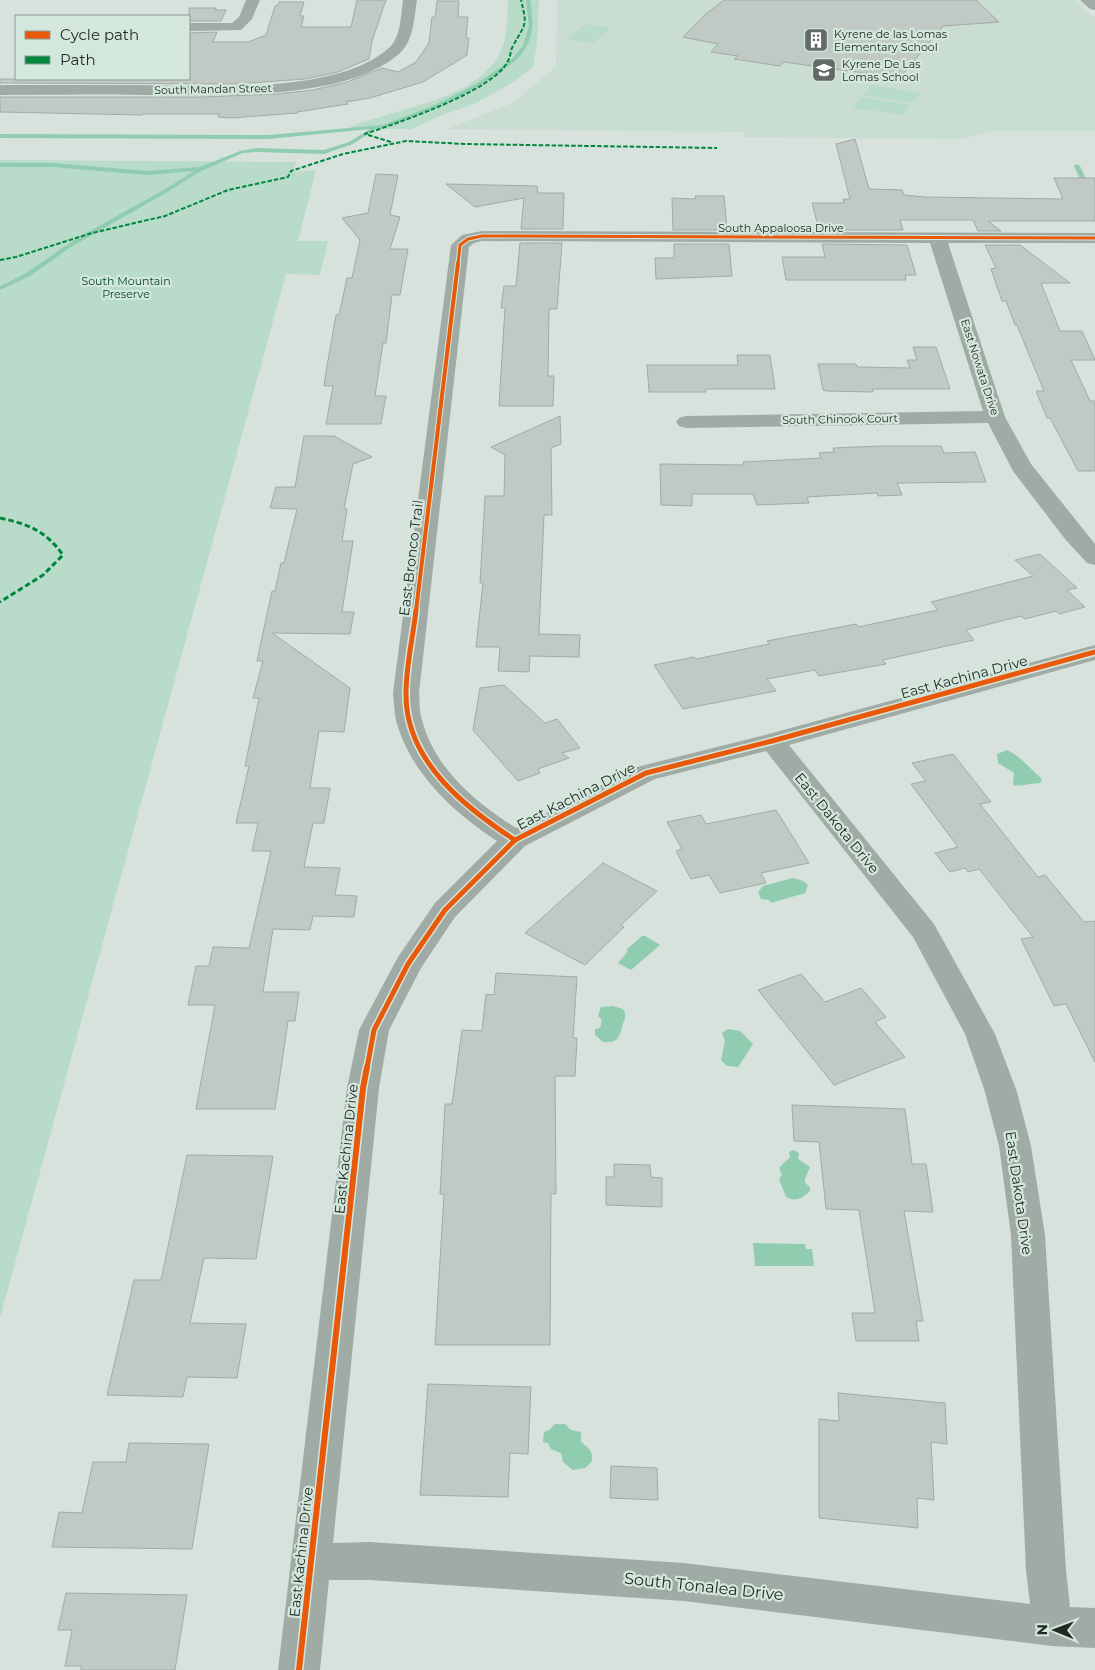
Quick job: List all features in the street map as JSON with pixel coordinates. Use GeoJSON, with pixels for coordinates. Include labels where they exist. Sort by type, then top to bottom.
{"type":"FeatureCollection","features":[{"type":"Feature","properties":{"kind":"street"},"geometry":{"type":"LineString","coordinates":[[190,27],[236,27],[245,19],[253,0]]}},
{"type":"Feature","properties":{"kind":"street","name":"South Mandan Street"},"geometry":{"type":"LineString","coordinates":[[0,90],[234,91],[288,87],[332,79],[371,67],[396,50],[404,35],[410,0]]}},
{"type":"Feature","properties":{"kind":"street"},"geometry":{"type":"LineString","coordinates":[[1087,0],[1095,6]]}},
{"type":"Feature","properties":{"kind":"street","name":"South Appaloosa Drive"},"geometry":{"type":"LineString","coordinates":[[468,239],[482,236],[938,239],[1095,238]]}},
{"type":"Feature","properties":{"kind":"street","name":"East Bronco Trail"},"geometry":{"type":"LineString","coordinates":[[468,239],[460,245],[406,693],[409,718],[417,742],[434,773],[462,802],[488,824],[515,840]]}},
{"type":"Feature","properties":{"kind":"street","name":"East Nowata Drive"},"geometry":{"type":"LineString","coordinates":[[938,239],[995,417],[1021,466],[1073,534],[1095,558]]}},
{"type":"Feature","properties":{"kind":"street","name":"South Chinook Court"},"geometry":{"type":"LineString","coordinates":[[686,422],[995,417]]}},
{"type":"Feature","properties":{"kind":"street","name":"East Kachina Drive"},"geometry":{"type":"LineString","coordinates":[[299,1670],[363,1088],[374,1030],[408,964],[445,910],[515,840],[646,773],[772,741],[1095,652]]}},
{"type":"Feature","properties":{"kind":"street","name":"East Dakota Drive"},"geometry":{"type":"LineString","coordinates":[[772,741],[924,931],[980,1034],[1001,1092],[1015,1146],[1028,1234],[1046,1560],[1052,1626]]}},
{"type":"Feature","properties":{"kind":"street","name":"South Tonalea Drive"},"geometry":{"type":"LineString","coordinates":[[312,1562],[370,1561],[684,1582],[1052,1626],[1095,1628]]}},
{"type":"Feature","properties":{"kind":"shaded area","name":"Kyrene De Las Lomas School"},"geometry":{"type":"Polygon","coordinates":[[[557,0],[1073,0],[1095,18],[1095,131],[991,131],[963,139],[744,137],[743,132],[447,129],[512,103],[556,67],[557,0]]]}},
{"type":"Feature","properties":{"kind":"shaded area"},"geometry":{"type":"Polygon","coordinates":[[[1007,750],[1022,760],[1042,779],[1040,783],[1020,786],[1013,785],[1014,773],[998,763],[997,754],[1007,750]]]}},
{"type":"Feature","properties":{"kind":"shaded area"},"geometry":{"type":"Polygon","coordinates":[[[793,878],[803,881],[808,885],[805,893],[771,903],[769,900],[761,899],[758,892],[763,886],[793,878]]]}},
{"type":"Feature","properties":{"kind":"shaded area"},"geometry":{"type":"Polygon","coordinates":[[[642,936],[660,945],[631,970],[618,963],[628,951],[626,950],[642,936]]]}},
{"type":"Feature","properties":{"kind":"shaded area"},"geometry":{"type":"Polygon","coordinates":[[[613,1006],[623,1009],[625,1018],[617,1039],[611,1042],[603,1042],[595,1035],[595,1029],[600,1028],[602,1020],[598,1016],[601,1007],[613,1006]]]}},
{"type":"Feature","properties":{"kind":"shaded area"},"geometry":{"type":"Polygon","coordinates":[[[728,1029],[740,1031],[753,1044],[738,1067],[727,1066],[721,1060],[725,1041],[722,1033],[728,1029]]]}},
{"type":"Feature","properties":{"kind":"shaded area"},"geometry":{"type":"Polygon","coordinates":[[[794,1150],[799,1153],[798,1159],[810,1167],[805,1183],[810,1187],[810,1191],[801,1198],[789,1199],[786,1197],[779,1179],[782,1175],[779,1168],[790,1157],[789,1152],[794,1150]]]}},
{"type":"Feature","properties":{"kind":"shaded area"},"geometry":{"type":"Polygon","coordinates":[[[753,1243],[805,1244],[806,1249],[812,1249],[814,1266],[755,1266],[753,1243]]]}},
{"type":"Feature","properties":{"kind":"shaded area"},"geometry":{"type":"Polygon","coordinates":[[[555,1424],[565,1424],[571,1430],[581,1432],[581,1442],[592,1455],[592,1461],[585,1468],[573,1470],[563,1462],[561,1453],[551,1449],[548,1443],[543,1442],[544,1432],[555,1424]]]}},
{"type":"Feature","properties":{"kind":"green space"},"geometry":{"type":"Polygon","coordinates":[[[508,0],[539,0],[537,43],[533,67],[513,82],[476,103],[411,129],[348,129],[360,123],[445,96],[474,81],[486,72],[496,60],[503,46],[508,0]]]}},
{"type":"Feature","properties":{"kind":"green space"},"geometry":{"type":"Polygon","coordinates":[[[585,24],[611,28],[593,43],[567,39],[585,24]]]}},
{"type":"Feature","properties":{"kind":"green space"},"geometry":{"type":"Polygon","coordinates":[[[871,85],[920,93],[912,103],[863,95],[871,85]]]}},
{"type":"Feature","properties":{"kind":"green space"},"geometry":{"type":"Polygon","coordinates":[[[861,97],[911,105],[903,115],[853,108],[861,97]]]}},
{"type":"Feature","properties":{"kind":"green space","name":"South Mountain Preserve"},"geometry":{"type":"Polygon","coordinates":[[[0,160],[296,162],[293,172],[316,170],[298,241],[328,241],[320,275],[286,274],[0,1318],[0,160]]]}},
{"type":"Feature","properties":{"kind":"building"},"geometry":{"type":"Polygon","coordinates":[[[357,0],[386,0],[372,41],[369,59],[338,72],[305,79],[235,84],[0,83],[0,79],[190,80],[190,33],[217,32],[213,42],[248,42],[266,35],[275,6],[279,2],[304,2],[300,16],[304,16],[301,27],[351,27],[357,0]]]}},
{"type":"Feature","properties":{"kind":"building","name":"Kyrene de las Lomas Elementary School"},"geometry":{"type":"Polygon","coordinates":[[[724,0],[976,0],[999,22],[943,26],[898,80],[870,76],[871,74],[784,62],[780,66],[734,59],[738,56],[711,52],[718,44],[683,37],[706,14],[724,0]]]}},
{"type":"Feature","properties":{"kind":"building"},"geometry":{"type":"Polygon","coordinates":[[[437,1],[459,1],[458,17],[468,17],[466,38],[469,38],[467,55],[423,82],[370,98],[346,102],[348,104],[298,113],[231,118],[218,117],[219,114],[142,115],[0,112],[0,97],[203,97],[277,94],[313,90],[347,82],[382,68],[398,72],[416,62],[429,43],[432,17],[435,17],[437,1]]]}},
{"type":"Feature","properties":{"kind":"building"},"geometry":{"type":"Polygon","coordinates":[[[189,8],[226,10],[221,21],[190,21],[189,8]]]}},
{"type":"Feature","properties":{"kind":"building"},"geometry":{"type":"Polygon","coordinates":[[[855,139],[869,189],[902,190],[904,195],[925,197],[1063,199],[1054,178],[1095,178],[1095,221],[988,221],[1001,231],[978,231],[973,220],[900,220],[903,230],[819,230],[812,203],[844,203],[843,199],[850,199],[836,144],[855,139]]]}},
{"type":"Feature","properties":{"kind":"building"},"geometry":{"type":"Polygon","coordinates":[[[376,174],[398,175],[390,215],[400,217],[390,249],[408,249],[400,295],[392,295],[386,343],[383,343],[375,396],[386,396],[381,424],[326,424],[333,386],[324,386],[336,315],[339,315],[347,278],[352,278],[360,240],[342,218],[368,213],[376,174]]]}},
{"type":"Feature","properties":{"kind":"building"},"geometry":{"type":"Polygon","coordinates":[[[446,184],[537,186],[538,193],[564,193],[563,229],[521,229],[524,198],[475,207],[446,184]]]}},
{"type":"Feature","properties":{"kind":"building"},"geometry":{"type":"Polygon","coordinates":[[[695,196],[724,196],[727,230],[673,230],[672,198],[696,199],[695,196]]]}},
{"type":"Feature","properties":{"kind":"building"},"geometry":{"type":"Polygon","coordinates":[[[520,243],[562,243],[557,309],[549,309],[548,376],[554,376],[553,406],[499,406],[505,308],[501,308],[504,286],[516,286],[520,243]]]}},
{"type":"Feature","properties":{"kind":"building"},"geometry":{"type":"Polygon","coordinates":[[[674,244],[729,244],[732,276],[656,279],[655,258],[674,258],[674,244]]]}},
{"type":"Feature","properties":{"kind":"building"},"geometry":{"type":"Polygon","coordinates":[[[822,244],[907,245],[916,275],[905,275],[906,280],[786,280],[782,257],[825,257],[822,244]]]}},
{"type":"Feature","properties":{"kind":"building"},"geometry":{"type":"Polygon","coordinates":[[[985,245],[1020,245],[1070,283],[1041,283],[1060,331],[1082,331],[1095,360],[1071,360],[1090,401],[1095,401],[1095,471],[1078,471],[1050,418],[1047,418],[1036,391],[1044,391],[1006,301],[1002,301],[991,269],[996,268],[985,245]]]}},
{"type":"Feature","properties":{"kind":"building"},"geometry":{"type":"Polygon","coordinates":[[[913,347],[936,347],[950,389],[873,389],[873,392],[823,390],[818,364],[856,364],[857,367],[910,368],[907,360],[917,360],[913,347]]]}},
{"type":"Feature","properties":{"kind":"building"},"geometry":{"type":"Polygon","coordinates":[[[737,355],[770,355],[775,389],[705,389],[706,392],[649,392],[647,365],[738,365],[737,355]]]}},
{"type":"Feature","properties":{"kind":"building"},"geometry":{"type":"Polygon","coordinates":[[[560,416],[561,444],[551,448],[552,515],[544,515],[539,634],[580,635],[579,657],[530,656],[529,672],[498,671],[500,647],[476,647],[483,583],[480,583],[485,496],[504,496],[505,455],[491,447],[560,416]]]}},
{"type":"Feature","properties":{"kind":"building"},"geometry":{"type":"Polygon","coordinates":[[[304,436],[334,436],[372,457],[353,464],[344,509],[347,509],[342,541],[353,541],[342,612],[354,612],[350,634],[272,633],[350,688],[344,732],[319,731],[310,788],[330,788],[324,823],[313,823],[304,867],[340,868],[335,895],[357,896],[354,917],[313,916],[310,930],[273,929],[263,992],[299,992],[295,1021],[288,1021],[275,1109],[196,1109],[215,1005],[188,1005],[196,966],[209,966],[213,947],[249,948],[271,851],[252,851],[258,823],[236,823],[249,766],[245,766],[259,698],[253,698],[263,661],[257,661],[272,591],[275,591],[281,563],[284,563],[297,509],[270,508],[276,487],[295,487],[304,436]]]}},
{"type":"Feature","properties":{"kind":"building"},"geometry":{"type":"Polygon","coordinates":[[[941,446],[944,453],[975,452],[986,482],[897,483],[902,495],[878,496],[877,493],[807,497],[809,503],[757,505],[753,494],[692,494],[692,506],[661,505],[660,464],[744,465],[743,462],[821,458],[819,453],[834,452],[833,448],[941,446]]]}},
{"type":"Feature","properties":{"kind":"building"},"geometry":{"type":"Polygon","coordinates":[[[1040,554],[1077,588],[1067,590],[1085,607],[1059,614],[1056,611],[1025,619],[1021,616],[966,630],[974,640],[883,660],[886,664],[819,676],[815,670],[767,679],[776,691],[683,709],[654,665],[694,657],[696,659],[769,644],[767,641],[856,624],[858,627],[938,610],[931,602],[1033,576],[1015,560],[1040,554]]]}},
{"type":"Feature","properties":{"kind":"building"},"geometry":{"type":"Polygon","coordinates":[[[504,685],[545,723],[557,719],[580,748],[562,753],[569,758],[538,769],[540,773],[518,781],[473,730],[480,688],[504,685]]]}},
{"type":"Feature","properties":{"kind":"building"},"geometry":{"type":"Polygon","coordinates":[[[953,754],[991,802],[980,804],[1038,877],[1045,875],[1084,922],[1095,921],[1095,1062],[1066,1004],[1054,1006],[1021,939],[1033,937],[979,869],[968,872],[965,868],[950,872],[935,853],[958,847],[911,784],[926,781],[912,763],[953,754]]]}},
{"type":"Feature","properties":{"kind":"building"},"geometry":{"type":"Polygon","coordinates":[[[776,810],[809,863],[761,873],[766,883],[720,893],[709,875],[691,879],[676,851],[682,849],[667,822],[701,815],[706,824],[776,810]]]}},
{"type":"Feature","properties":{"kind":"building"},"geometry":{"type":"Polygon","coordinates":[[[603,863],[657,891],[621,925],[624,927],[585,965],[525,933],[603,863]]]}},
{"type":"Feature","properties":{"kind":"building"},"geometry":{"type":"Polygon","coordinates":[[[496,973],[577,977],[573,1038],[577,1038],[575,1076],[555,1076],[556,1194],[551,1194],[550,1345],[435,1345],[444,1194],[440,1194],[445,1104],[452,1104],[462,1030],[482,1031],[486,994],[494,995],[496,973]]]}},
{"type":"Feature","properties":{"kind":"building"},"geometry":{"type":"Polygon","coordinates":[[[801,974],[825,1002],[861,988],[886,1017],[875,1022],[905,1057],[834,1085],[758,990],[801,974]]]}},
{"type":"Feature","properties":{"kind":"building"},"geometry":{"type":"Polygon","coordinates":[[[792,1105],[905,1109],[912,1164],[926,1164],[933,1212],[904,1211],[923,1321],[916,1321],[919,1341],[856,1341],[852,1313],[875,1313],[859,1210],[826,1209],[819,1142],[794,1141],[792,1105]]]}},
{"type":"Feature","properties":{"kind":"building"},"geometry":{"type":"Polygon","coordinates":[[[187,1155],[273,1156],[256,1259],[204,1258],[190,1323],[246,1324],[237,1378],[187,1377],[183,1397],[107,1395],[134,1280],[161,1280],[187,1155]]]}},
{"type":"Feature","properties":{"kind":"building"},"geometry":{"type":"Polygon","coordinates":[[[614,1164],[650,1165],[651,1177],[662,1178],[662,1207],[606,1205],[606,1177],[614,1177],[614,1164]]]}},
{"type":"Feature","properties":{"kind":"building"},"geometry":{"type":"Polygon","coordinates":[[[428,1384],[531,1387],[528,1454],[510,1453],[508,1497],[420,1495],[428,1384]]]}},
{"type":"Feature","properties":{"kind":"building"},"geometry":{"type":"Polygon","coordinates":[[[838,1393],[945,1403],[947,1444],[931,1442],[934,1500],[917,1498],[918,1528],[819,1518],[819,1419],[839,1421],[838,1393]]]}},
{"type":"Feature","properties":{"kind":"building"},"geometry":{"type":"Polygon","coordinates":[[[129,1443],[209,1444],[192,1549],[52,1547],[59,1512],[82,1513],[93,1462],[126,1462],[129,1443]]]}},
{"type":"Feature","properties":{"kind":"building"},"geometry":{"type":"Polygon","coordinates":[[[611,1466],[657,1468],[658,1500],[610,1498],[611,1466]]]}},
{"type":"Feature","properties":{"kind":"building"},"geometry":{"type":"Polygon","coordinates":[[[66,1593],[187,1595],[175,1670],[81,1670],[81,1666],[65,1666],[72,1630],[58,1630],[66,1593]]]}},
{"type":"Feature","properties":{"kind":"waterway"},"geometry":{"type":"LineString","coordinates":[[0,136],[268,137],[384,126],[439,105],[480,84],[514,60],[525,46],[531,26],[528,0]]}},
{"type":"Feature","properties":{"kind":"waterway"},"geometry":{"type":"LineString","coordinates":[[0,165],[52,165],[147,173],[201,169],[242,152],[256,150],[324,152],[351,143],[375,128]]}},
{"type":"Feature","properties":{"kind":"waterway"},"geometry":{"type":"LineString","coordinates":[[1077,166],[1095,205]]}},
{"type":"Feature","properties":{"kind":"waterway"},"geometry":{"type":"LineString","coordinates":[[0,288],[28,275],[69,246],[199,170]]}},
{"type":"Feature","properties":{"kind":"marked path"},"geometry":{"type":"LineString","coordinates":[[391,142],[365,134],[421,114],[479,87],[508,62],[512,47],[523,31],[526,20],[521,0]]}},
{"type":"Feature","properties":{"kind":"marked path"},"geometry":{"type":"LineString","coordinates":[[0,260],[16,257],[92,233],[165,216],[228,190],[288,177],[291,171],[343,154],[406,141],[465,144],[717,148]]}},
{"type":"Feature","properties":{"kind":"marked path"},"geometry":{"type":"LineString","coordinates":[[0,518],[29,525],[44,533],[63,555],[43,575],[0,602]]}},
{"type":"Feature","properties":{"kind":"cycle path"},"geometry":{"type":"LineString","coordinates":[[515,840],[481,817],[450,790],[425,758],[416,740],[407,710],[406,693],[460,245],[468,239],[482,236],[1095,238]]}},
{"type":"Feature","properties":{"kind":"cycle path"},"geometry":{"type":"LineString","coordinates":[[299,1670],[363,1088],[374,1030],[408,964],[445,910],[515,840],[646,773],[772,741],[1095,652]]}},
{"type":"Feature","properties":{"kind":"place","name":"Kyrene de las Lomas Elementary School"},"geometry":{"type":"Point","coordinates":[816,40]}},
{"type":"Feature","properties":{"kind":"place","name":"Kyrene De Las Lomas School"},"geometry":{"type":"Point","coordinates":[824,70]}}]}
